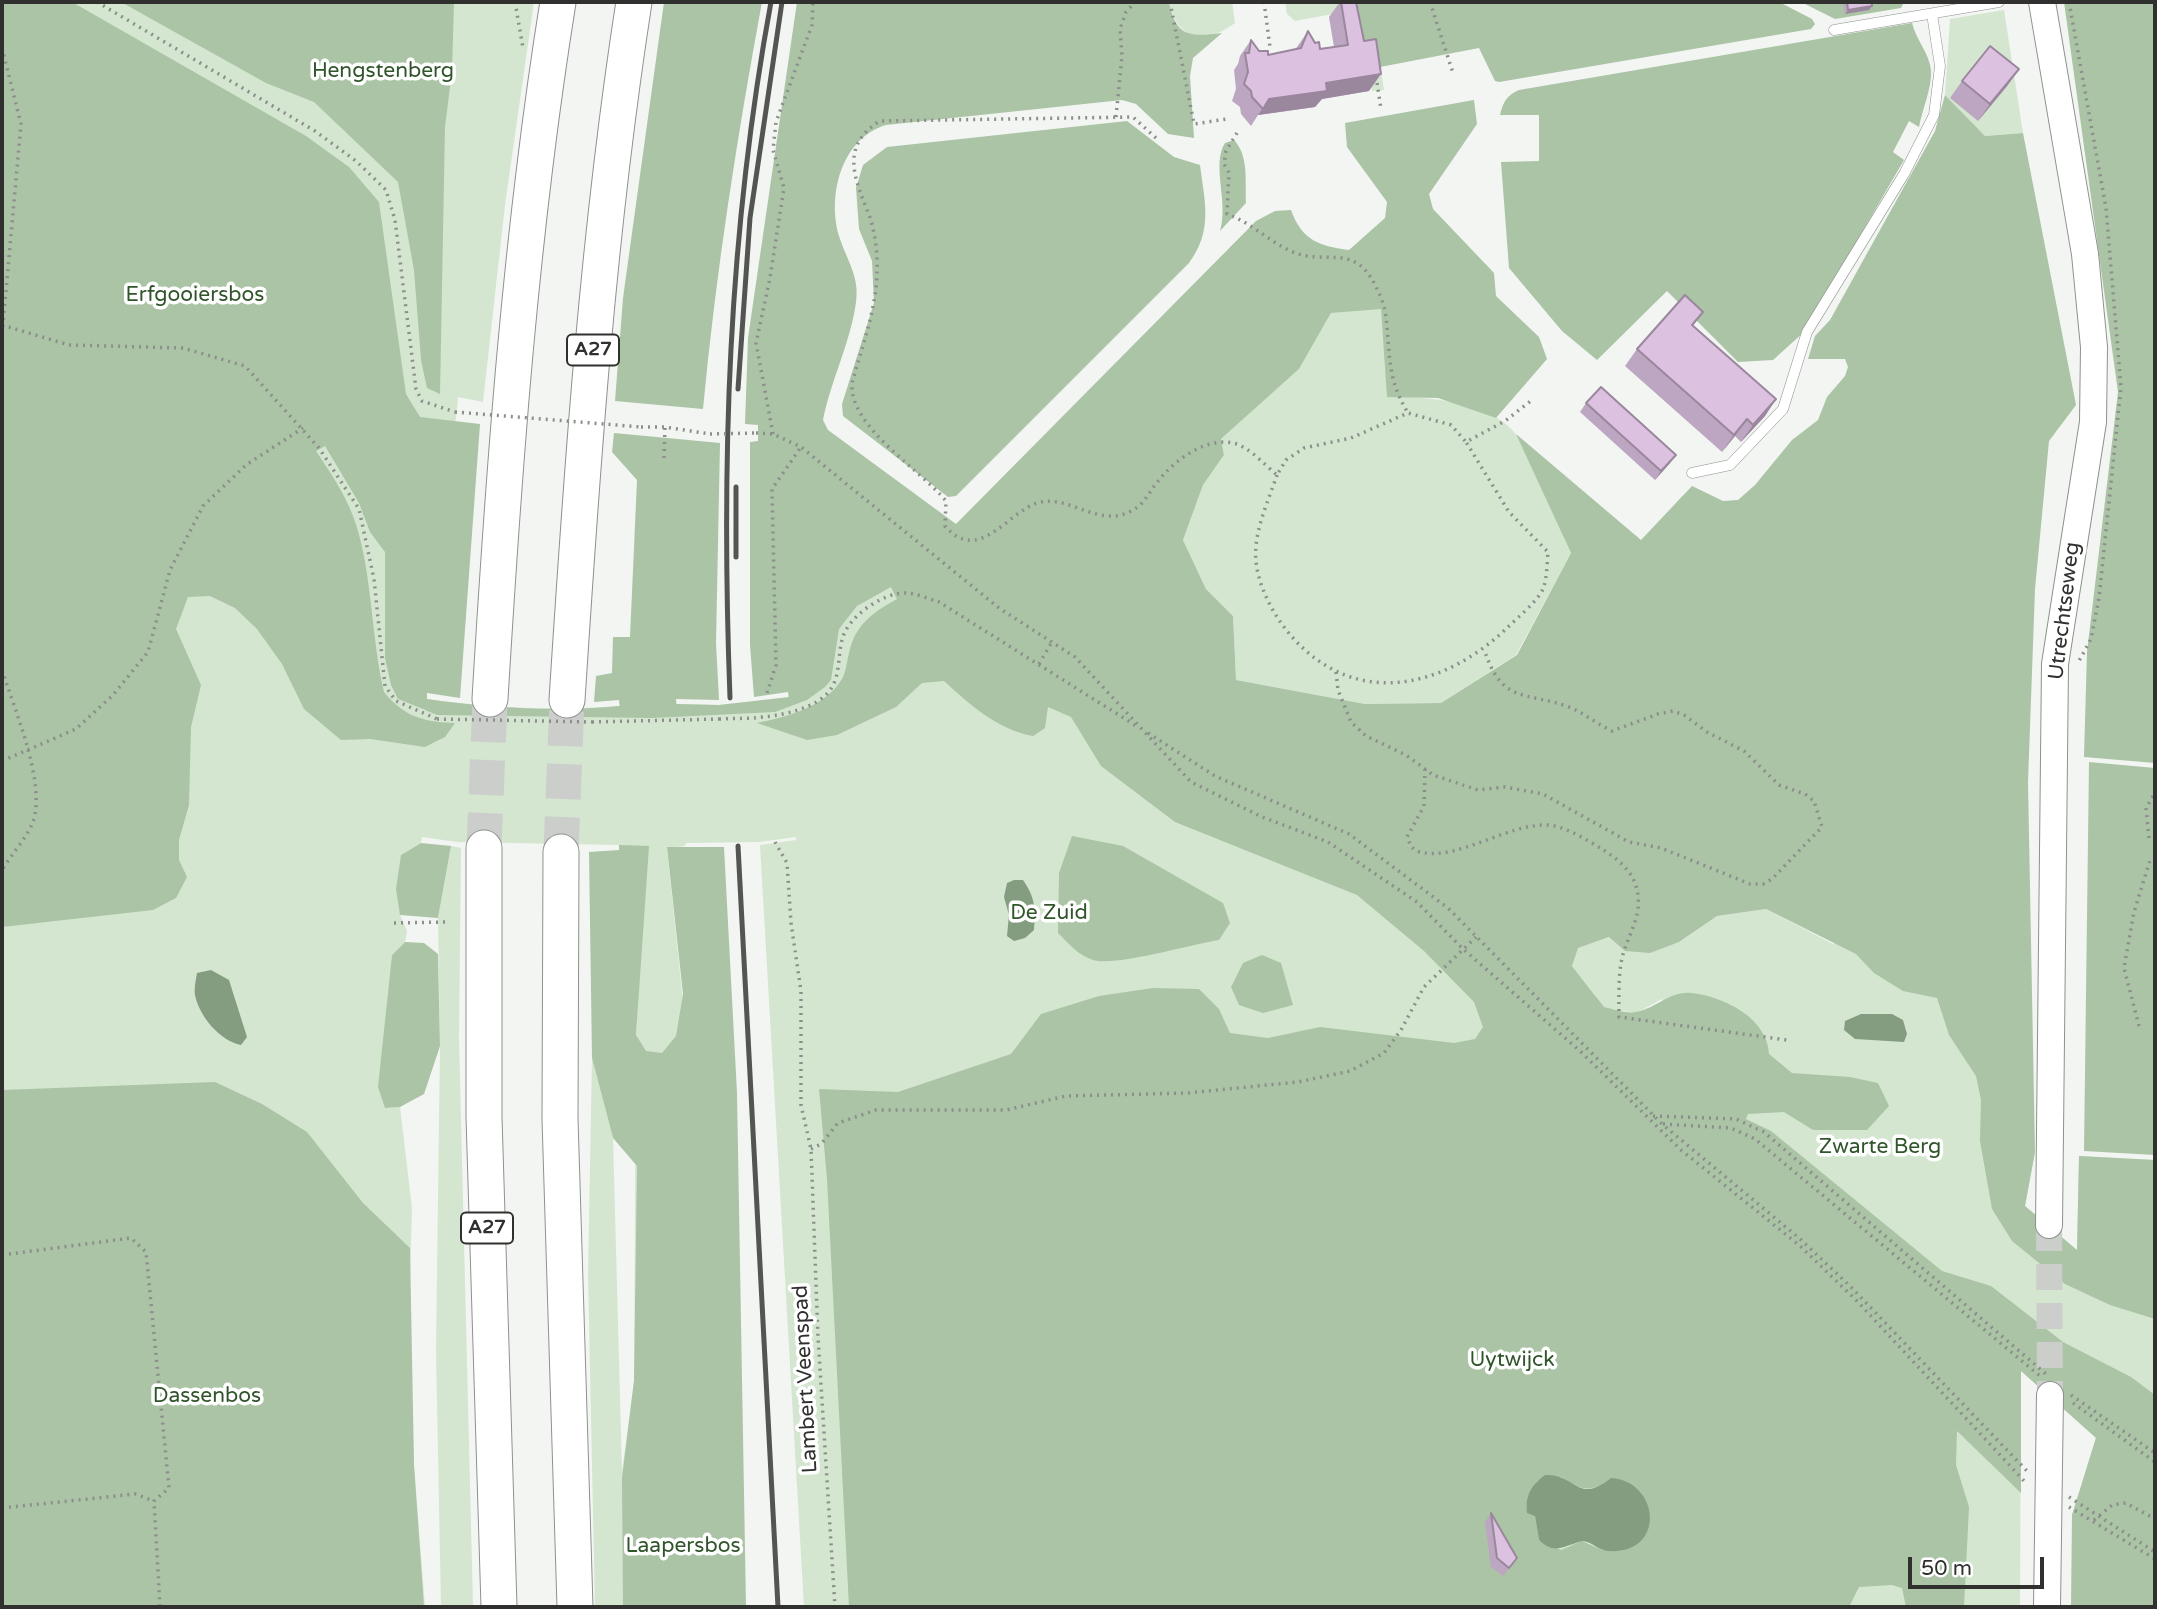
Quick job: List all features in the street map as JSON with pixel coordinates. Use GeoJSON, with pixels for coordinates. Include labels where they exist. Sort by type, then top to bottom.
{"type":"FeatureCollection","features":[{"type":"Feature","properties":{"kind":"highway"},"geometry":{"type":"LineString","coordinates":[[490,699],[505,460],[541,119],[558,2]]}},
{"type":"Feature","properties":{"kind":"highway","name":"A27"},"geometry":{"type":"LineString","coordinates":[[579,711],[582,460],[602,258],[634,2]]}},
{"type":"Feature","properties":{"kind":"highway","name":"A27"},"geometry":{"type":"LineString","coordinates":[[484,848],[485,1130],[499,1607]]}},
{"type":"Feature","properties":{"kind":"highway"},"geometry":{"type":"LineString","coordinates":[[561,852],[561,1119],[575,1607]]}},
{"type":"Feature","properties":{"kind":"main road","name":"Utrechtseweg"},"geometry":{"type":"LineString","coordinates":[[2042,2],[2085,254],[2094,347],[2092,422],[2055,664],[2049,1225]]}},
{"type":"Feature","properties":{"kind":"main road"},"geometry":{"type":"LineString","coordinates":[[2048,1607],[2047,1492],[2056,1388]]}},
{"type":"Feature","properties":{"kind":"lane"},"geometry":{"type":"LineString","coordinates":[[1834,30],[1998,2]]}},
{"type":"Feature","properties":{"kind":"lane"},"geometry":{"type":"LineString","coordinates":[[1692,473],[1730,465],[1783,409],[1807,331],[1904,174],[1934,115],[1940,66],[1932,14]]}},
{"type":"Feature","properties":{"kind":"path"},"geometry":{"type":"LineString","coordinates":[[97,2],[315,131],[356,161],[386,190],[395,220],[416,389],[422,401],[455,412],[665,427],[710,434],[773,434],[801,447],[999,608],[1075,657],[1191,782],[1262,817],[1328,842],[1417,902],[1463,948],[1580,1051],[1681,1150],[1799,1245],[1856,1300],[2015,1474],[2155,1559]]}},
{"type":"Feature","properties":{"kind":"path"},"geometry":{"type":"LineString","coordinates":[[773,434],[756,343],[771,278],[784,188],[772,150],[776,122],[813,25],[813,2]]}},
{"type":"Feature","properties":{"kind":"path"},"geometry":{"type":"LineString","coordinates":[[1115,117],[1122,56],[1120,29],[1126,12],[1135,2]]}},
{"type":"Feature","properties":{"kind":"path"},"geometry":{"type":"LineString","coordinates":[[1170,2],[1194,124],[1227,119]]}},
{"type":"Feature","properties":{"kind":"path"},"geometry":{"type":"LineString","coordinates":[[1264,2],[1270,47]]}},
{"type":"Feature","properties":{"kind":"path"},"geometry":{"type":"LineString","coordinates":[[1430,2],[1453,73]]}},
{"type":"Feature","properties":{"kind":"path"},"geometry":{"type":"LineString","coordinates":[[2,48],[21,124],[2,335]]}},
{"type":"Feature","properties":{"kind":"path"},"geometry":{"type":"LineString","coordinates":[[1374,69],[1381,109]]}},
{"type":"Feature","properties":{"kind":"path"},"geometry":{"type":"LineString","coordinates":[[1156,138],[1133,117],[880,121],[867,129],[857,143],[856,186],[870,217],[878,270],[876,296],[851,398],[867,424],[946,501],[945,526],[955,537],[967,539],[997,533],[1020,513],[1037,503],[1051,501],[1097,516],[1130,512],[1144,502],[1174,463],[1200,447],[1235,443],[1276,475]]}},
{"type":"Feature","properties":{"kind":"path"},"geometry":{"type":"LineString","coordinates":[[1237,133],[1226,151],[1224,164],[1229,173],[1227,214],[1245,220],[1294,253],[1351,258],[1369,274],[1385,308],[1387,361],[1396,394],[1408,413]]}},
{"type":"Feature","properties":{"kind":"path"},"geometry":{"type":"LineString","coordinates":[[2,325],[69,345],[183,348],[245,366],[303,428],[359,509],[374,579],[385,686],[396,701],[438,719],[579,711],[719,719],[777,717],[817,700],[831,689],[842,636],[862,613],[883,598],[907,593],[939,602],[1215,775],[1349,834],[1448,908],[1662,1124],[1799,1238],[1842,1278],[2047,1492],[2099,1514],[2155,1552]]}},
{"type":"Feature","properties":{"kind":"path"},"geometry":{"type":"LineString","coordinates":[[1466,442],[1506,421],[1532,400]]}},
{"type":"Feature","properties":{"kind":"path"},"geometry":{"type":"LineString","coordinates":[[1408,413],[1451,425],[1466,442],[1509,512],[1548,552],[1543,589],[1484,649],[1451,669],[1429,678],[1389,683],[1360,681],[1336,672],[1308,654],[1282,626],[1265,594],[1256,561],[1259,527],[1276,475],[1286,460],[1304,448],[1350,438],[1408,413]]}},
{"type":"Feature","properties":{"kind":"path"},"geometry":{"type":"LineString","coordinates":[[664,458],[665,427]]}},
{"type":"Feature","properties":{"kind":"path"},"geometry":{"type":"LineString","coordinates":[[2,761],[76,729],[113,695],[148,652],[170,570],[203,506],[246,465],[303,428]]}},
{"type":"Feature","properties":{"kind":"path"},"geometry":{"type":"LineString","coordinates":[[767,693],[776,665],[772,489],[801,447]]}},
{"type":"Feature","properties":{"kind":"path"},"geometry":{"type":"LineString","coordinates":[[1038,664],[1052,642]]}},
{"type":"Feature","properties":{"kind":"path"},"geometry":{"type":"LineString","coordinates":[[1336,672],[1338,690],[1351,722],[1366,736],[1406,755],[1425,769],[1478,790],[1505,787],[1543,794],[1629,842],[1661,848],[1750,884],[1763,884],[1772,878],[1822,827],[1814,801],[1805,794],[1779,785],[1744,751],[1707,732],[1684,715],[1666,713],[1612,731],[1567,707],[1520,696],[1508,689],[1488,663],[1484,649]]}},
{"type":"Feature","properties":{"kind":"path"},"geometry":{"type":"LineString","coordinates":[[2,670],[27,751],[37,797],[33,823],[2,870]]}},
{"type":"Feature","properties":{"kind":"path"},"geometry":{"type":"LineString","coordinates":[[1425,769],[1424,806],[1407,837],[1411,848],[1421,852],[1448,850],[1519,829],[1547,825],[1595,845],[1616,858],[1633,875],[1638,896],[1638,912],[1622,958],[1619,1017],[1787,1041]]}},
{"type":"Feature","properties":{"kind":"path"},"geometry":{"type":"LineString","coordinates":[[2150,838],[2146,808],[2155,793]]}},
{"type":"Feature","properties":{"kind":"path","name":"Lambert Veenspad"},"geometry":{"type":"LineString","coordinates":[[775,842],[787,863],[800,991],[801,1105],[811,1149],[818,1337],[835,1607]]}},
{"type":"Feature","properties":{"kind":"path"},"geometry":{"type":"LineString","coordinates":[[2138,1026],[2124,968],[2134,912],[2151,857]]}},
{"type":"Feature","properties":{"kind":"path"},"geometry":{"type":"LineString","coordinates":[[394,923],[444,922]]}},
{"type":"Feature","properties":{"kind":"path"},"geometry":{"type":"LineString","coordinates":[[811,1149],[821,1144],[838,1124],[876,1110],[1006,1110],[1066,1096],[1187,1093],[1298,1082],[1350,1071],[1384,1053],[1401,1030],[1424,987],[1476,937]]}},
{"type":"Feature","properties":{"kind":"path"},"geometry":{"type":"LineString","coordinates":[[1644,1115],[1736,1119],[1764,1132],[2056,1388],[2155,1453]]}},
{"type":"Feature","properties":{"kind":"path"},"geometry":{"type":"LineString","coordinates":[[1654,1124],[1731,1128],[1755,1139],[2016,1356]]}},
{"type":"Feature","properties":{"kind":"path"},"geometry":{"type":"LineString","coordinates":[[2,1255],[131,1238],[146,1252],[169,1488],[154,1501]]}},
{"type":"Feature","properties":{"kind":"path"},"geometry":{"type":"LineString","coordinates":[[2101,1426],[2155,1462]]}},
{"type":"Feature","properties":{"kind":"path"},"geometry":{"type":"LineString","coordinates":[[2,1508],[135,1494],[154,1501]]}},
{"type":"Feature","properties":{"kind":"path"},"geometry":{"type":"LineString","coordinates":[[154,1501],[160,1607]]}},
{"type":"Feature","properties":{"kind":"path"},"geometry":{"type":"LineString","coordinates":[[2094,1520],[2112,1505],[2126,1503],[2155,1519]]}},
{"type":"Feature","properties":{"kind":"green space"},"geometry":{"type":"Polygon","coordinates":[[[2,2],[534,2],[505,205],[483,402],[458,397],[456,419],[445,442],[398,699],[426,711],[427,699],[474,705],[595,708],[619,706],[619,700],[676,699],[677,704],[719,705],[788,698],[789,500],[1596,996],[1572,966],[1577,948],[1610,937],[1625,951],[1679,942],[1717,916],[1766,909],[1833,944],[1907,900],[2035,1152],[2025,1206],[2077,1250],[2079,1156],[2155,1160],[2155,1570],[2072,1515],[2096,1437],[2021,1371],[2020,1607],[804,1607],[760,845],[796,840],[796,837],[759,842],[686,843],[685,846],[667,848],[746,1607],[595,1607],[588,1275],[592,1058],[613,1138],[622,1472],[634,1381],[636,1036],[640,967],[619,845],[457,842],[422,837],[421,843],[401,855],[400,915],[407,931],[405,942],[392,955],[385,1108],[400,1107],[412,1208],[409,1311],[414,1465],[425,1607],[2,1607],[2,2]],[[1662,999],[1636,1013],[1611,1009],[1720,1093],[1662,999]]]}},
{"type":"Feature","properties":{"kind":"green space"},"geometry":{"type":"Polygon","coordinates":[[[2,2],[72,2],[306,136],[349,167],[379,202],[406,394],[420,417],[480,424],[460,698],[427,693],[427,699],[523,708],[620,706],[619,700],[594,702],[596,676],[612,673],[613,637],[630,637],[637,480],[612,452],[614,433],[720,443],[716,643],[719,700],[676,699],[676,704],[719,705],[789,697],[788,692],[754,697],[750,645],[750,442],[758,441],[758,425],[745,424],[748,338],[797,2],[1169,2],[1176,22],[1186,32],[1201,35],[1222,33],[1193,58],[1190,76],[1194,138],[1168,134],[1136,104],[1122,100],[886,125],[858,142],[849,155],[837,186],[835,203],[839,236],[854,276],[857,293],[850,331],[823,420],[828,430],[956,524],[1256,221],[1275,211],[1291,210],[1301,229],[1313,240],[1349,250],[1385,218],[1387,202],[1347,147],[1345,123],[1474,100],[1477,124],[1429,194],[1433,209],[1494,273],[1496,296],[1539,337],[1547,359],[1496,418],[1438,398],[1387,397],[1381,309],[1331,313],[1299,369],[1221,439],[1224,455],[1203,485],[1183,540],[1206,589],[1233,616],[1236,680],[1365,704],[1441,703],[1517,655],[1571,553],[1516,434],[1641,540],[1692,486],[1723,501],[1738,500],[1755,485],[1792,440],[1818,420],[1827,397],[1845,376],[1848,367],[1845,359],[1808,359],[1815,336],[1830,320],[1935,131],[1945,95],[1985,136],[2023,133],[2076,405],[2049,441],[2035,589],[2028,782],[2035,1152],[2025,1206],[2077,1250],[2079,1156],[2155,1160],[2155,1319],[2110,1305],[2065,1284],[2012,1241],[1992,1209],[1980,1141],[1981,1100],[1976,1076],[1949,1035],[1937,998],[1903,991],[1874,973],[1856,954],[1766,909],[1717,916],[1679,942],[1650,953],[1625,951],[1609,937],[1578,948],[1572,966],[1604,1007],[1632,1012],[1683,993],[1704,995],[1730,1004],[1753,1020],[1767,1041],[1769,1054],[1792,1073],[1850,1077],[1878,1083],[1889,1106],[1867,1130],[1813,1130],[1784,1112],[1748,1114],[1746,1119],[1771,1131],[1942,1271],[1991,1286],[2063,1342],[2131,1377],[2155,1395],[2155,1607],[2071,1607],[2072,1515],[2096,1438],[2021,1371],[2021,1493],[1957,1431],[1956,1465],[1969,1507],[1964,1607],[1906,1607],[1902,1588],[1892,1585],[1859,1587],[1849,1607],[849,1607],[827,1179],[819,1089],[898,1092],[1011,1054],[1041,1014],[1099,996],[1153,988],[1199,989],[1219,1009],[1230,1033],[1268,1038],[1320,1027],[1454,1043],[1475,1039],[1483,1027],[1474,1002],[1424,951],[1357,895],[1175,822],[1101,766],[1071,717],[1048,707],[1045,728],[1033,736],[1020,733],[985,715],[944,681],[922,683],[896,707],[837,735],[807,740],[757,723],[781,718],[816,704],[835,689],[843,676],[852,643],[860,627],[873,614],[897,599],[891,587],[857,606],[839,629],[831,680],[825,687],[807,700],[775,712],[652,718],[437,715],[398,699],[391,685],[385,658],[385,552],[370,532],[359,503],[325,446],[316,451],[345,499],[359,535],[384,692],[407,713],[424,719],[455,723],[445,737],[425,747],[370,739],[341,740],[304,709],[282,664],[257,629],[235,608],[210,596],[188,597],[176,629],[201,685],[191,727],[189,805],[179,840],[179,860],[187,877],[176,898],[153,910],[2,927],[2,2]],[[1561,1477],[1535,1516],[1539,1540],[1561,1550],[1582,1541],[1602,1550],[1622,1550],[1611,1478],[1592,1488],[1580,1487],[1561,1477]]]}},
{"type":"Feature","properties":{"kind":"green space","name":"Hengstenberg"},"geometry":{"type":"Polygon","coordinates":[[[121,2],[454,2],[452,71],[445,127],[440,394],[427,388],[421,360],[414,270],[398,182],[314,102],[266,83],[121,2]]]}},
{"type":"Feature","properties":{"kind":"green space"},"geometry":{"type":"Polygon","coordinates":[[[664,2],[762,2],[728,205],[703,409],[615,401],[623,298],[664,2]]]}},
{"type":"Feature","properties":{"kind":"green space"},"geometry":{"type":"Polygon","coordinates":[[[1169,2],[1232,2],[1235,23],[1214,34],[1194,35],[1179,25],[1169,2]]]}},
{"type":"Feature","properties":{"kind":"green space"},"geometry":{"type":"Polygon","coordinates":[[[1285,2],[1357,2],[1363,39],[1376,39],[1384,90],[1372,91],[1365,55],[1344,12],[1295,21],[1287,14],[1285,2]]]}},
{"type":"Feature","properties":{"kind":"green space"},"geometry":{"type":"Polygon","coordinates":[[[1357,2],[1779,2],[1812,19],[1815,24],[1811,29],[1499,82],[1495,81],[1479,48],[1380,67],[1376,39],[1363,40],[1357,2]]]}},
{"type":"Feature","properties":{"kind":"green space"},"geometry":{"type":"Polygon","coordinates":[[[1801,2],[1904,2],[1901,8],[1835,19],[1801,2]]]}},
{"type":"Feature","properties":{"kind":"green space"},"geometry":{"type":"Polygon","coordinates":[[[2064,2],[2155,2],[2155,763],[2084,757],[2087,652],[2118,392],[2064,2]]]}},
{"type":"Feature","properties":{"kind":"green space"},"geometry":{"type":"Polygon","coordinates":[[[2004,10],[2023,133],[1985,136],[1945,95],[1950,19],[2004,10]]]}},
{"type":"Feature","properties":{"kind":"green space"},"geometry":{"type":"Polygon","coordinates":[[[1912,23],[1931,71],[1919,127],[1909,121],[1893,152],[1904,160],[1804,332],[1773,360],[1738,362],[1667,291],[1597,360],[1562,331],[1509,268],[1501,162],[1539,161],[1539,115],[1500,115],[1511,94],[1519,90],[1912,23]]]}},
{"type":"Feature","properties":{"kind":"green space"},"geometry":{"type":"Polygon","coordinates":[[[1127,121],[1174,157],[1200,165],[1205,216],[1202,239],[1197,251],[1189,263],[956,496],[948,497],[843,416],[842,404],[874,303],[872,261],[859,229],[856,188],[863,165],[887,147],[1127,121]]]}},
{"type":"Feature","properties":{"kind":"green space"},"geometry":{"type":"Polygon","coordinates":[[[1234,140],[1244,161],[1246,203],[1220,231],[1223,208],[1221,152],[1225,143],[1234,140]]]}},
{"type":"Feature","properties":{"kind":"green space"},"geometry":{"type":"Polygon","coordinates":[[[1381,308],[1388,396],[1458,403],[1492,415],[1506,424],[1517,436],[1531,462],[1571,553],[1516,655],[1441,703],[1365,704],[1236,680],[1233,616],[1206,589],[1183,540],[1203,485],[1224,455],[1221,439],[1299,369],[1331,313],[1381,308]]]}},
{"type":"Feature","properties":{"kind":"green space"},"geometry":{"type":"Polygon","coordinates":[[[2089,762],[2155,768],[2155,1155],[2084,1151],[2089,762]]]}},
{"type":"Feature","properties":{"kind":"green space"},"geometry":{"type":"Polygon","coordinates":[[[1072,836],[1123,846],[1223,903],[1230,923],[1219,940],[1118,960],[1093,960],[1083,955],[1058,933],[1059,873],[1072,836]]]}},
{"type":"Feature","properties":{"kind":"green space"},"geometry":{"type":"Polygon","coordinates":[[[421,843],[451,846],[438,918],[400,915],[396,889],[401,855],[421,843]]]}},
{"type":"Feature","properties":{"kind":"green space","name":"Laapersbos"},"geometry":{"type":"Polygon","coordinates":[[[619,845],[649,846],[636,1035],[646,1051],[662,1053],[676,1036],[683,994],[667,847],[724,847],[737,1093],[746,1607],[623,1607],[622,1478],[634,1381],[637,1166],[613,1138],[592,1058],[589,852],[619,850],[619,845]]]}},
{"type":"Feature","properties":{"kind":"green space"},"geometry":{"type":"Polygon","coordinates":[[[451,846],[461,848],[459,1038],[473,1607],[441,1607],[436,1350],[440,1046],[438,918],[451,846]]]}},
{"type":"Feature","properties":{"kind":"green space"},"geometry":{"type":"Polygon","coordinates":[[[405,942],[424,943],[438,954],[440,1046],[424,1094],[400,1107],[385,1108],[378,1087],[392,955],[405,942]]]}},
{"type":"Feature","properties":{"kind":"green space"},"geometry":{"type":"Polygon","coordinates":[[[1262,955],[1281,963],[1293,1005],[1263,1013],[1239,1005],[1231,987],[1243,963],[1262,955]]]}},
{"type":"Feature","properties":{"kind":"green space","name":"Dassenbos"},"geometry":{"type":"Polygon","coordinates":[[[215,1082],[262,1104],[307,1132],[363,1203],[410,1248],[414,1465],[424,1607],[2,1607],[2,1090],[215,1082]]]}},
{"type":"Feature","properties":{"kind":"shaded area"},"geometry":{"type":"Polygon","coordinates":[[[1023,880],[1027,886],[1034,904],[1035,916],[1034,930],[1025,938],[1014,941],[1007,936],[1009,915],[1004,897],[1007,883],[1023,880]]]}},
{"type":"Feature","properties":{"kind":"shaded area"},"geometry":{"type":"Polygon","coordinates":[[[211,970],[229,980],[247,1037],[241,1045],[218,1033],[197,1003],[197,973],[211,970]]]}},
{"type":"Feature","properties":{"kind":"shaded area"},"geometry":{"type":"Polygon","coordinates":[[[1861,1014],[1892,1014],[1903,1020],[1907,1034],[1904,1042],[1855,1039],[1844,1030],[1845,1021],[1861,1014]]]}},
{"type":"Feature","properties":{"kind":"shaded area"},"geometry":{"type":"Polygon","coordinates":[[[1545,1475],[1556,1476],[1584,1489],[1600,1486],[1611,1478],[1627,1482],[1640,1491],[1647,1503],[1650,1517],[1648,1530],[1640,1542],[1627,1549],[1608,1551],[1583,1541],[1560,1548],[1545,1545],[1539,1540],[1535,1516],[1527,1513],[1527,1501],[1530,1491],[1545,1475]]]}},
{"type":"Feature","properties":{"kind":"building"},"geometry":{"type":"Polygon","coordinates":[[[1341,2],[1356,2],[1364,41],[1376,39],[1381,74],[1326,83],[1327,91],[1269,99],[1263,109],[1244,84],[1248,72],[1245,53],[1249,53],[1251,40],[1259,51],[1268,51],[1268,55],[1301,48],[1308,31],[1315,43],[1319,42],[1320,49],[1348,45],[1341,2]]]}},
{"type":"Feature","properties":{"kind":"building"},"geometry":{"type":"Polygon","coordinates":[[[1847,2],[1872,2],[1872,6],[1848,10],[1847,2]]]}},
{"type":"Feature","properties":{"kind":"building"},"geometry":{"type":"Polygon","coordinates":[[[1990,46],[2019,69],[1990,104],[1962,81],[1990,46]]]}},
{"type":"Feature","properties":{"kind":"building"},"geometry":{"type":"Polygon","coordinates":[[[1685,295],[1703,312],[1692,325],[1776,399],[1753,425],[1747,419],[1734,435],[1637,349],[1685,295]]]}},
{"type":"Feature","properties":{"kind":"building"},"geometry":{"type":"Polygon","coordinates":[[[1601,387],[1676,455],[1661,471],[1586,403],[1601,387]]]}},
{"type":"Feature","properties":{"kind":"building"},"geometry":{"type":"Polygon","coordinates":[[[1491,1513],[1517,1558],[1509,1568],[1497,1558],[1491,1513]]]}},
{"type":"Feature","properties":{"kind":"tunnel"},"geometry":{"type":"LineString","coordinates":[[484,848],[490,699]]}},
{"type":"Feature","properties":{"kind":"tunnel"},"geometry":{"type":"LineString","coordinates":[[561,852],[567,700]]}},
{"type":"Feature","properties":{"kind":"tunnel"},"geometry":{"type":"LineString","coordinates":[[2049,1225],[2050,1395]]}},
{"type":"Feature","properties":{"kind":"railway"},"geometry":{"type":"LineString","coordinates":[[730,698],[727,522],[731,349],[745,176],[771,2]]}},
{"type":"Feature","properties":{"kind":"railway"},"geometry":{"type":"LineString","coordinates":[[738,389],[750,218],[782,2]]}},
{"type":"Feature","properties":{"kind":"railway"},"geometry":{"type":"LineString","coordinates":[[736,487],[736,557]]}},
{"type":"Feature","properties":{"kind":"railway"},"geometry":{"type":"LineString","coordinates":[[738,846],[778,1607]]}},
{"type":"Feature","properties":{"kind":"park label","name":"Erfgooiersbos"},"geometry":{"type":"Point","coordinates":[195,295]}},
{"type":"Feature","properties":{"kind":"park label","name":"De Zuid"},"geometry":{"type":"Point","coordinates":[1049,913]}},
{"type":"Feature","properties":{"kind":"park label","name":"Zwarte Berg"},"geometry":{"type":"Point","coordinates":[1880,1147]}},
{"type":"Feature","properties":{"kind":"park label","name":"Uytwijck"},"geometry":{"type":"Point","coordinates":[1512,1360]}}]}
